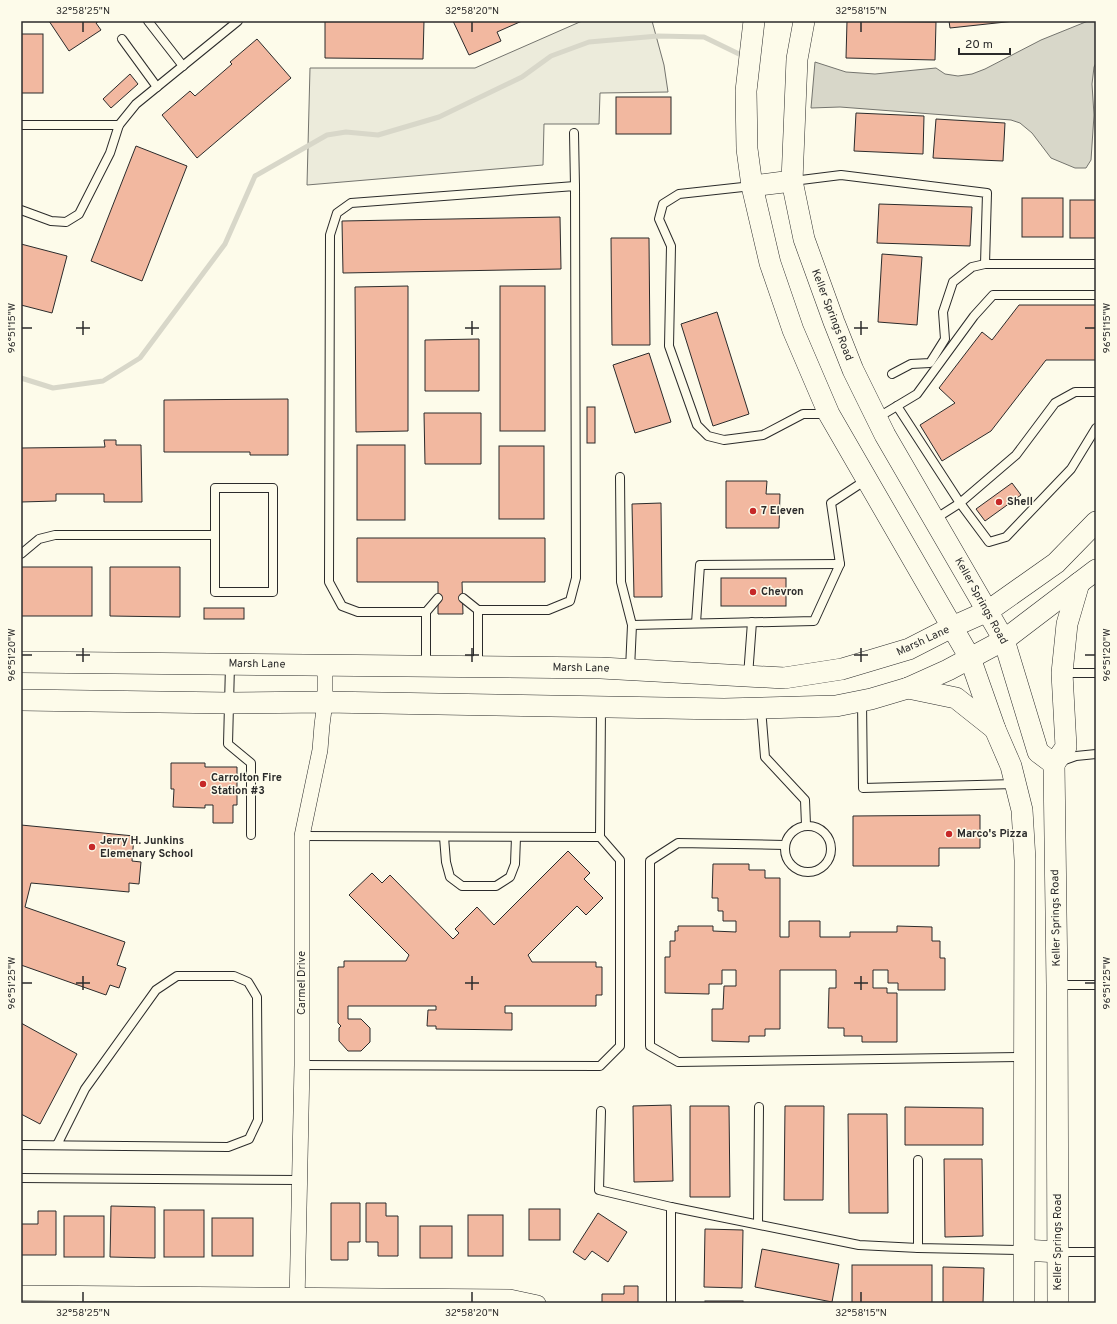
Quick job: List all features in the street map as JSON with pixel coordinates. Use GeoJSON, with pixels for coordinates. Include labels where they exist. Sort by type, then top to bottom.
{"type":"FeatureCollection","features":[{"type":"Feature","properties":{"kind":"main road"},"geometry":{"type":"LineString","coordinates":[[754,21],[746,90],[747,149],[752,186],[770,263],[793,330],[829,414],[970,658],[995,728],[1012,766],[1022,810],[1025,860],[1024,1303]]}},
{"type":"Feature","properties":{"kind":"main road","name":"Keller Springs Road"},"geometry":{"type":"LineString","coordinates":[[804,21],[797,59],[792,181],[804,239],[853,370],[885,435],[1004,640],[1038,752],[1054,764],[1057,958],[1058,1303]]}},
{"type":"Feature","properties":{"kind":"main road"},"geometry":{"type":"LineString","coordinates":[[752,186],[792,181]]}},
{"type":"Feature","properties":{"kind":"main road","name":"Marsh Lane"},"geometry":{"type":"LineString","coordinates":[[21,662],[600,668],[784,678],[842,668],[909,649],[988,611],[1056,563],[1096,522]]}},
{"type":"Feature","properties":{"kind":"main road"},"geometry":{"type":"LineString","coordinates":[[21,700],[229,703],[325,702],[600,707],[761,708],[836,706],[908,688],[948,670],[1004,640],[1096,570]]}},
{"type":"Feature","properties":{"kind":"main road"},"geometry":{"type":"LineString","coordinates":[[1054,764],[1066,747],[1062,673],[1067,624],[1079,583]]}},
{"type":"Feature","properties":{"kind":"main road"},"geometry":{"type":"LineString","coordinates":[[908,688],[956,698],[995,728]]}},
{"type":"Feature","properties":{"kind":"main road"},"geometry":{"type":"LineString","coordinates":[[1025,860],[1036,868],[1041,886],[1042,938],[1057,958]]}},
{"type":"Feature","properties":{"kind":"main road"},"geometry":{"type":"LineString","coordinates":[[1024,1250],[1058,1252]]}},
{"type":"Feature","properties":{"kind":"street","name":"Carmel Drive"},"geometry":{"type":"LineString","coordinates":[[297,1299],[302,1065],[302,836],[320,750],[325,702],[325,665]]}},
{"type":"Feature","properties":{"kind":"street"},"geometry":{"type":"LineString","coordinates":[[27,1296],[297,1299],[510,1297],[538,1303]]}},
{"type":"Feature","properties":{"kind":"lane"},"geometry":{"type":"LineString","coordinates":[[148,21],[183,66]]}},
{"type":"Feature","properties":{"kind":"lane"},"geometry":{"type":"LineString","coordinates":[[21,210],[51,221],[66,222],[79,214],[110,153],[119,126],[136,104],[238,21]]}},
{"type":"Feature","properties":{"kind":"lane"},"geometry":{"type":"LineString","coordinates":[[122,39],[157,87]]}},
{"type":"Feature","properties":{"kind":"lane"},"geometry":{"type":"LineString","coordinates":[[21,125],[119,126]]}},
{"type":"Feature","properties":{"kind":"lane"},"geometry":{"type":"LineString","coordinates":[[463,598],[478,610],[548,610],[570,601],[576,578],[574,133]]}},
{"type":"Feature","properties":{"kind":"lane"},"geometry":{"type":"LineString","coordinates":[[792,181],[841,175],[987,193],[985,264]]}},
{"type":"Feature","properties":{"kind":"lane"},"geometry":{"type":"LineString","coordinates":[[426,612],[358,612],[342,606],[329,582],[330,235],[337,213],[351,203],[575,186]]}},
{"type":"Feature","properties":{"kind":"lane"},"geometry":{"type":"LineString","coordinates":[[752,186],[679,194],[663,204],[659,218],[671,246],[669,346],[697,425],[708,436],[724,440],[763,434],[803,414],[829,414]]}},
{"type":"Feature","properties":{"kind":"lane"},"geometry":{"type":"LineString","coordinates":[[892,374],[911,364],[930,362],[945,339],[943,312],[953,282],[972,267],[985,264],[1096,264]]}},
{"type":"Feature","properties":{"kind":"lane"},"geometry":{"type":"LineString","coordinates":[[876,418],[917,394],[974,316],[993,295],[1096,295]]}},
{"type":"Feature","properties":{"kind":"lane"},"geometry":{"type":"LineString","coordinates":[[934,519],[960,503],[1016,455],[1055,403],[1075,392],[1096,392]]}},
{"type":"Feature","properties":{"kind":"lane"},"geometry":{"type":"LineString","coordinates":[[897,406],[960,503],[989,542],[1006,537],[1071,469],[1096,428]]}},
{"type":"Feature","properties":{"kind":"lane"},"geometry":{"type":"LineString","coordinates":[[620,477],[621,582],[632,625],[630,670]]}},
{"type":"Feature","properties":{"kind":"lane"},"geometry":{"type":"LineString","coordinates":[[632,625],[814,621],[840,564],[830,503],[866,480]]}},
{"type":"Feature","properties":{"kind":"lane"},"geometry":{"type":"LineString","coordinates":[[215,488],[273,488],[273,592],[215,592],[215,535],[215,488]]}},
{"type":"Feature","properties":{"kind":"lane"},"geometry":{"type":"LineString","coordinates":[[21,554],[39,539],[55,535],[215,535]]}},
{"type":"Feature","properties":{"kind":"lane"},"geometry":{"type":"LineString","coordinates":[[696,623],[700,565],[840,564]]}},
{"type":"Feature","properties":{"kind":"lane"},"geometry":{"type":"LineString","coordinates":[[426,666],[426,612],[438,598]]}},
{"type":"Feature","properties":{"kind":"lane"},"geometry":{"type":"LineString","coordinates":[[478,610],[478,666]]}},
{"type":"Feature","properties":{"kind":"lane"},"geometry":{"type":"LineString","coordinates":[[748,677],[752,622]]}},
{"type":"Feature","properties":{"kind":"lane"},"geometry":{"type":"LineString","coordinates":[[230,664],[228,744],[251,763],[251,835]]}},
{"type":"Feature","properties":{"kind":"lane"},"geometry":{"type":"LineString","coordinates":[[1062,673],[1096,673]]}},
{"type":"Feature","properties":{"kind":"lane"},"geometry":{"type":"LineString","coordinates":[[862,700],[863,788],[1016,784]]}},
{"type":"Feature","properties":{"kind":"lane"},"geometry":{"type":"LineString","coordinates":[[302,1065],[600,1066],[620,1046],[620,860],[600,837],[600,707]]}},
{"type":"Feature","properties":{"kind":"lane"},"geometry":{"type":"LineString","coordinates":[[761,708],[765,757],[805,800],[806,825]]}},
{"type":"Feature","properties":{"kind":"lane"},"geometry":{"type":"LineString","coordinates":[[1054,764],[1076,756],[1096,754]]}},
{"type":"Feature","properties":{"kind":"lane"},"geometry":{"type":"LineString","coordinates":[[806,825],[821,829],[827,834],[831,841],[832,849],[827,863],[814,872],[799,870],[788,860],[785,853],[787,838],[792,831],[806,825]]}},
{"type":"Feature","properties":{"kind":"lane"},"geometry":{"type":"LineString","coordinates":[[302,836],[600,837]]}},
{"type":"Feature","properties":{"kind":"lane"},"geometry":{"type":"LineString","coordinates":[[444,837],[446,862],[450,876],[462,886],[496,886],[510,878],[515,864],[516,837]]}},
{"type":"Feature","properties":{"kind":"lane"},"geometry":{"type":"LineString","coordinates":[[785,845],[678,843],[650,861],[650,1046],[678,1062],[1024,1057]]}},
{"type":"Feature","properties":{"kind":"lane"},"geometry":{"type":"LineString","coordinates":[[21,1145],[57,1146],[228,1147],[249,1139],[258,1120],[257,997],[248,982],[234,976],[177,976],[156,990],[85,1089],[57,1146]]}},
{"type":"Feature","properties":{"kind":"lane"},"geometry":{"type":"LineString","coordinates":[[1057,985],[1096,985]]}},
{"type":"Feature","properties":{"kind":"lane"},"geometry":{"type":"LineString","coordinates":[[758,1224],[759,1107]]}},
{"type":"Feature","properties":{"kind":"lane"},"geometry":{"type":"LineString","coordinates":[[600,1112],[599,1190],[671,1207],[859,1245],[918,1248],[1024,1250]]}},
{"type":"Feature","properties":{"kind":"lane"},"geometry":{"type":"LineString","coordinates":[[918,1160],[918,1248]]}},
{"type":"Feature","properties":{"kind":"lane"},"geometry":{"type":"LineString","coordinates":[[21,1178],[299,1180]]}},
{"type":"Feature","properties":{"kind":"lane"},"geometry":{"type":"LineString","coordinates":[[671,1207],[671,1303]]}},
{"type":"Feature","properties":{"kind":"lane"},"geometry":{"type":"LineString","coordinates":[[1058,1252],[1096,1252]]}},
{"type":"Feature","properties":{"kind":"shaded area"},"geometry":{"type":"Polygon","coordinates":[[[582,21],[652,21],[664,65],[668,92],[600,93],[599,124],[544,124],[543,165],[307,185],[310,68],[475,68],[582,21]]]}},
{"type":"Feature","properties":{"kind":"shaded area"},"geometry":{"type":"Polygon","coordinates":[[[1088,21],[1096,21],[1096,63],[1094,67],[1092,84],[1094,115],[1091,160],[1086,168],[1075,168],[1051,158],[1032,133],[1020,123],[1011,120],[840,107],[811,108],[815,62],[846,72],[875,74],[936,68],[945,74],[958,76],[972,74],[985,69],[1041,40],[1088,21]]]}},
{"type":"Feature","properties":{"kind":"building"},"geometry":{"type":"Polygon","coordinates":[[[49,21],[99,21],[96,23],[101,30],[69,51],[49,21]]]}},
{"type":"Feature","properties":{"kind":"building"},"geometry":{"type":"Polygon","coordinates":[[[325,21],[424,21],[423,59],[325,58],[325,21]]]}},
{"type":"Feature","properties":{"kind":"building"},"geometry":{"type":"Polygon","coordinates":[[[453,21],[522,21],[497,32],[501,41],[469,55],[453,21]]]}},
{"type":"Feature","properties":{"kind":"building"},"geometry":{"type":"Polygon","coordinates":[[[847,21],[936,22],[935,60],[846,58],[847,21]]]}},
{"type":"Feature","properties":{"kind":"building"},"geometry":{"type":"Polygon","coordinates":[[[949,21],[1015,21],[950,28],[949,21]]]}},
{"type":"Feature","properties":{"kind":"building"},"geometry":{"type":"Polygon","coordinates":[[[21,34],[43,34],[43,93],[21,93],[21,34]]]}},
{"type":"Feature","properties":{"kind":"building"},"geometry":{"type":"Polygon","coordinates":[[[257,39],[291,78],[197,158],[162,115],[190,91],[195,96],[232,64],[230,62],[257,39]]]}},
{"type":"Feature","properties":{"kind":"building"},"geometry":{"type":"Polygon","coordinates":[[[130,74],[138,84],[111,108],[103,99],[130,74]]]}},
{"type":"Feature","properties":{"kind":"building"},"geometry":{"type":"Polygon","coordinates":[[[616,97],[671,97],[671,134],[616,134],[616,97]]]}},
{"type":"Feature","properties":{"kind":"building"},"geometry":{"type":"Polygon","coordinates":[[[856,113],[924,116],[923,154],[854,151],[856,113]]]}},
{"type":"Feature","properties":{"kind":"building"},"geometry":{"type":"Polygon","coordinates":[[[936,119],[1005,123],[1003,161],[933,158],[936,119]]]}},
{"type":"Feature","properties":{"kind":"building"},"geometry":{"type":"Polygon","coordinates":[[[136,146],[187,166],[142,281],[91,261],[136,146]]]}},
{"type":"Feature","properties":{"kind":"building"},"geometry":{"type":"Polygon","coordinates":[[[1022,198],[1063,198],[1063,237],[1022,237],[1022,198]]]}},
{"type":"Feature","properties":{"kind":"building"},"geometry":{"type":"Polygon","coordinates":[[[1070,200],[1096,200],[1096,238],[1070,238],[1070,200]]]}},
{"type":"Feature","properties":{"kind":"building"},"geometry":{"type":"Polygon","coordinates":[[[879,204],[972,207],[970,246],[877,243],[879,204]]]}},
{"type":"Feature","properties":{"kind":"building"},"geometry":{"type":"Polygon","coordinates":[[[560,217],[561,269],[343,273],[342,221],[560,217]]]}},
{"type":"Feature","properties":{"kind":"building"},"geometry":{"type":"Polygon","coordinates":[[[611,238],[649,238],[650,345],[612,345],[611,238]]]}},
{"type":"Feature","properties":{"kind":"building"},"geometry":{"type":"Polygon","coordinates":[[[21,244],[67,256],[52,313],[21,305],[21,244]]]}},
{"type":"Feature","properties":{"kind":"building"},"geometry":{"type":"Polygon","coordinates":[[[882,254],[922,257],[917,325],[878,322],[882,254]]]}},
{"type":"Feature","properties":{"kind":"building"},"geometry":{"type":"Polygon","coordinates":[[[408,286],[408,431],[356,432],[355,287],[408,286]]]}},
{"type":"Feature","properties":{"kind":"building"},"geometry":{"type":"Polygon","coordinates":[[[500,286],[545,286],[545,431],[500,431],[500,286]]]}},
{"type":"Feature","properties":{"kind":"building"},"geometry":{"type":"Polygon","coordinates":[[[1019,305],[1096,305],[1096,360],[1046,360],[991,431],[942,461],[920,425],[955,403],[939,388],[982,332],[992,340],[1019,305]]]}},
{"type":"Feature","properties":{"kind":"building"},"geometry":{"type":"Polygon","coordinates":[[[717,312],[749,414],[713,426],[681,324],[717,312]]]}},
{"type":"Feature","properties":{"kind":"building"},"geometry":{"type":"Polygon","coordinates":[[[479,339],[479,391],[425,391],[425,340],[479,339]]]}},
{"type":"Feature","properties":{"kind":"building"},"geometry":{"type":"Polygon","coordinates":[[[649,353],[671,422],[635,433],[613,365],[649,353]]]}},
{"type":"Feature","properties":{"kind":"building"},"geometry":{"type":"Polygon","coordinates":[[[288,399],[288,455],[250,455],[250,452],[164,452],[164,400],[288,399]]]}},
{"type":"Feature","properties":{"kind":"building"},"geometry":{"type":"Polygon","coordinates":[[[587,407],[595,407],[595,443],[587,443],[587,407]]]}},
{"type":"Feature","properties":{"kind":"building"},"geometry":{"type":"Polygon","coordinates":[[[424,413],[481,413],[481,464],[425,464],[424,413]]]}},
{"type":"Feature","properties":{"kind":"building"},"geometry":{"type":"Polygon","coordinates":[[[104,440],[116,440],[116,445],[141,445],[142,502],[104,502],[104,494],[56,494],[56,501],[21,502],[21,448],[105,447],[104,440]]]}},
{"type":"Feature","properties":{"kind":"building"},"geometry":{"type":"Polygon","coordinates":[[[357,445],[405,445],[405,520],[357,520],[357,445]]]}},
{"type":"Feature","properties":{"kind":"building"},"geometry":{"type":"Polygon","coordinates":[[[499,446],[544,446],[544,519],[499,519],[499,446]]]}},
{"type":"Feature","properties":{"kind":"building","name":"7 Eleven"},"geometry":{"type":"Polygon","coordinates":[[[726,481],[767,481],[766,494],[780,494],[779,528],[726,528],[726,481]]]}},
{"type":"Feature","properties":{"kind":"building","name":"Shell"},"geometry":{"type":"Polygon","coordinates":[[[1012,483],[1021,495],[985,521],[976,509],[1012,483]]]}},
{"type":"Feature","properties":{"kind":"building"},"geometry":{"type":"Polygon","coordinates":[[[661,503],[662,597],[634,597],[632,504],[661,503]]]}},
{"type":"Feature","properties":{"kind":"building"},"geometry":{"type":"Polygon","coordinates":[[[357,538],[545,538],[545,582],[462,582],[463,614],[438,614],[438,582],[357,582],[357,538]]]}},
{"type":"Feature","properties":{"kind":"building"},"geometry":{"type":"Polygon","coordinates":[[[21,567],[92,567],[92,616],[21,616],[21,567]]]}},
{"type":"Feature","properties":{"kind":"building"},"geometry":{"type":"Polygon","coordinates":[[[110,567],[180,567],[180,617],[110,616],[110,567]]]}},
{"type":"Feature","properties":{"kind":"building","name":"Chevron"},"geometry":{"type":"Polygon","coordinates":[[[721,578],[786,578],[786,606],[721,606],[721,578]]]}},
{"type":"Feature","properties":{"kind":"building"},"geometry":{"type":"Polygon","coordinates":[[[204,608],[244,608],[244,619],[204,619],[204,608]]]}},
{"type":"Feature","properties":{"kind":"building"},"geometry":{"type":"Polygon","coordinates":[[[171,763],[205,763],[205,767],[237,767],[237,805],[233,805],[233,823],[213,823],[213,805],[205,805],[205,808],[173,807],[174,789],[171,789],[171,763]]]}},
{"type":"Feature","properties":{"kind":"building"},"geometry":{"type":"Polygon","coordinates":[[[980,815],[980,848],[939,848],[939,866],[853,866],[853,816],[980,815]]]}},
{"type":"Feature","properties":{"kind":"building"},"geometry":{"type":"Polygon","coordinates":[[[21,825],[134,836],[132,861],[141,862],[139,884],[129,883],[129,892],[31,883],[25,907],[125,942],[117,965],[126,968],[119,988],[110,985],[106,995],[21,965],[21,825]]]}},
{"type":"Feature","properties":{"kind":"building"},"geometry":{"type":"Polygon","coordinates":[[[568,851],[590,873],[584,879],[603,898],[586,915],[577,906],[528,955],[532,962],[596,962],[596,967],[602,967],[602,995],[596,995],[596,1006],[505,1006],[505,1013],[512,1013],[512,1030],[436,1029],[436,1026],[427,1026],[428,1010],[436,1010],[436,1006],[348,1006],[348,1019],[361,1019],[370,1028],[370,1042],[361,1051],[348,1051],[339,1041],[339,1028],[341,1026],[338,1023],[338,967],[344,967],[344,961],[406,961],[409,955],[349,895],[372,873],[382,883],[390,875],[453,939],[459,933],[455,929],[477,907],[494,925],[568,851]]]}},
{"type":"Feature","properties":{"kind":"building"},"geometry":{"type":"Polygon","coordinates":[[[713,864],[749,864],[749,870],[765,870],[765,878],[780,878],[780,937],[789,937],[789,921],[820,921],[820,937],[850,937],[850,932],[897,932],[897,926],[932,927],[932,941],[940,941],[940,958],[945,958],[945,990],[898,990],[898,983],[888,983],[888,970],[873,970],[873,988],[887,988],[887,993],[897,993],[897,1042],[862,1042],[862,1036],[844,1036],[844,1028],[828,1028],[829,988],[836,988],[836,970],[780,970],[780,1029],[765,1029],[765,1036],[749,1036],[749,1042],[712,1041],[712,1009],[723,1009],[724,986],[736,986],[736,970],[722,970],[722,984],[709,984],[709,994],[665,993],[665,957],[670,957],[670,941],[675,941],[675,931],[678,931],[678,926],[713,926],[713,931],[736,932],[736,921],[723,921],[723,911],[718,911],[718,898],[712,898],[713,864]]]}},
{"type":"Feature","properties":{"kind":"building"},"geometry":{"type":"Polygon","coordinates":[[[21,1023],[77,1054],[40,1124],[21,1114],[21,1023]]]}},
{"type":"Feature","properties":{"kind":"building"},"geometry":{"type":"Polygon","coordinates":[[[671,1105],[673,1181],[634,1182],[633,1106],[671,1105]]]}},
{"type":"Feature","properties":{"kind":"building"},"geometry":{"type":"Polygon","coordinates":[[[690,1106],[729,1106],[730,1197],[690,1197],[690,1106]]]}},
{"type":"Feature","properties":{"kind":"building"},"geometry":{"type":"Polygon","coordinates":[[[785,1106],[824,1106],[823,1200],[784,1200],[785,1106]]]}},
{"type":"Feature","properties":{"kind":"building"},"geometry":{"type":"Polygon","coordinates":[[[905,1107],[983,1108],[983,1145],[905,1145],[905,1107]]]}},
{"type":"Feature","properties":{"kind":"building"},"geometry":{"type":"Polygon","coordinates":[[[848,1114],[887,1114],[888,1213],[849,1213],[848,1114]]]}},
{"type":"Feature","properties":{"kind":"building"},"geometry":{"type":"Polygon","coordinates":[[[944,1159],[982,1159],[983,1236],[945,1237],[944,1159]]]}},
{"type":"Feature","properties":{"kind":"building"},"geometry":{"type":"Polygon","coordinates":[[[331,1203],[360,1203],[360,1242],[348,1242],[348,1260],[331,1260],[331,1203]]]}},
{"type":"Feature","properties":{"kind":"building"},"geometry":{"type":"Polygon","coordinates":[[[366,1203],[386,1203],[386,1216],[398,1216],[398,1256],[378,1256],[378,1242],[366,1242],[366,1203]]]}},
{"type":"Feature","properties":{"kind":"building"},"geometry":{"type":"Polygon","coordinates":[[[111,1206],[155,1207],[155,1258],[110,1257],[111,1206]]]}},
{"type":"Feature","properties":{"kind":"building"},"geometry":{"type":"Polygon","coordinates":[[[529,1209],[560,1209],[560,1240],[529,1240],[529,1209]]]}},
{"type":"Feature","properties":{"kind":"building"},"geometry":{"type":"Polygon","coordinates":[[[164,1210],[204,1210],[204,1257],[164,1257],[164,1210]]]}},
{"type":"Feature","properties":{"kind":"building"},"geometry":{"type":"Polygon","coordinates":[[[38,1211],[56,1211],[56,1255],[21,1255],[21,1224],[38,1224],[38,1211]]]}},
{"type":"Feature","properties":{"kind":"building"},"geometry":{"type":"Polygon","coordinates":[[[598,1213],[627,1232],[608,1262],[592,1251],[585,1260],[573,1252],[598,1213]]]}},
{"type":"Feature","properties":{"kind":"building"},"geometry":{"type":"Polygon","coordinates":[[[468,1215],[503,1215],[503,1256],[468,1256],[468,1215]]]}},
{"type":"Feature","properties":{"kind":"building"},"geometry":{"type":"Polygon","coordinates":[[[64,1216],[104,1216],[104,1257],[64,1257],[64,1216]]]}},
{"type":"Feature","properties":{"kind":"building"},"geometry":{"type":"Polygon","coordinates":[[[212,1218],[253,1218],[253,1256],[212,1256],[212,1218]]]}},
{"type":"Feature","properties":{"kind":"building"},"geometry":{"type":"Polygon","coordinates":[[[420,1226],[452,1226],[452,1258],[420,1258],[420,1226]]]}},
{"type":"Feature","properties":{"kind":"building"},"geometry":{"type":"Polygon","coordinates":[[[705,1229],[743,1230],[742,1288],[704,1287],[705,1229]]]}},
{"type":"Feature","properties":{"kind":"building"},"geometry":{"type":"Polygon","coordinates":[[[762,1249],[839,1264],[832,1302],[755,1287],[762,1249]]]}},
{"type":"Feature","properties":{"kind":"building"},"geometry":{"type":"Polygon","coordinates":[[[852,1265],[932,1265],[932,1303],[852,1303],[852,1265]]]}},
{"type":"Feature","properties":{"kind":"building"},"geometry":{"type":"Polygon","coordinates":[[[943,1267],[984,1268],[983,1303],[943,1303],[943,1267]]]}},
{"type":"Feature","properties":{"kind":"building"},"geometry":{"type":"Polygon","coordinates":[[[624,1286],[638,1286],[638,1303],[602,1303],[602,1294],[624,1294],[624,1286]]]}},
{"type":"Feature","properties":{"kind":"building"},"geometry":{"type":"Polygon","coordinates":[[[705,1301],[743,1301],[743,1303],[705,1303],[705,1301]]]}},
{"type":"Feature","properties":{"kind":"waterway"},"geometry":{"type":"LineString","coordinates":[[21,378],[53,388],[103,381],[140,358],[225,244],[255,176],[327,135],[346,132],[378,135],[439,117],[522,77],[551,56],[589,42],[658,36],[704,37],[739,54]]}},
{"type":"Feature","properties":{"kind":"place","name":"Shell"},"geometry":{"type":"Point","coordinates":[999,502]}},
{"type":"Feature","properties":{"kind":"place","name":"7 Eleven"},"geometry":{"type":"Point","coordinates":[753,511]}},
{"type":"Feature","properties":{"kind":"place","name":"Chevron"},"geometry":{"type":"Point","coordinates":[753,592]}},
{"type":"Feature","properties":{"kind":"place","name":"Carrolton Fire Station #3"},"geometry":{"type":"Point","coordinates":[203,784]}},
{"type":"Feature","properties":{"kind":"place","name":"Marco's Pizza"},"geometry":{"type":"Point","coordinates":[949,834]}},
{"type":"Feature","properties":{"kind":"place","name":"Jerry H. Junkins Elemenary School"},"geometry":{"type":"Point","coordinates":[92,847]}}]}
